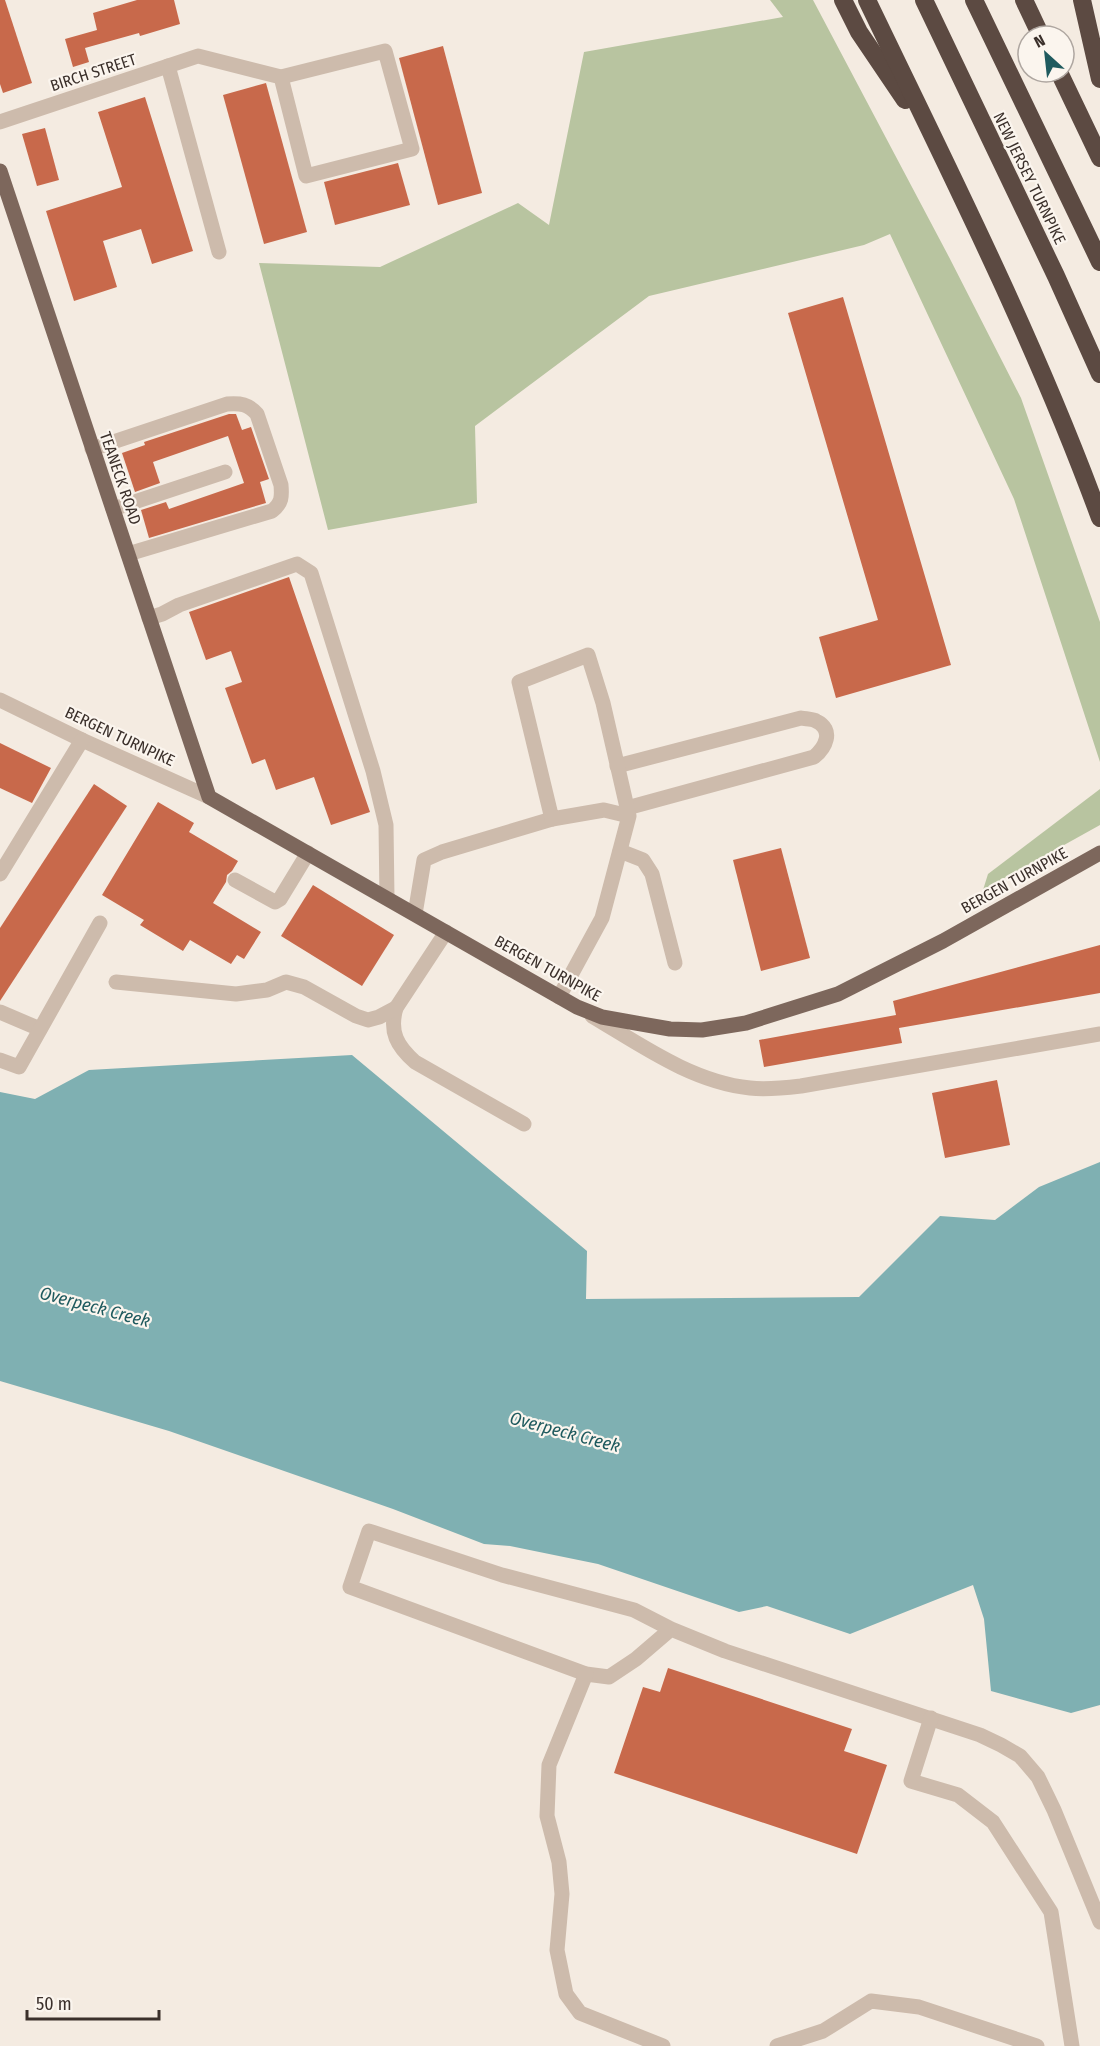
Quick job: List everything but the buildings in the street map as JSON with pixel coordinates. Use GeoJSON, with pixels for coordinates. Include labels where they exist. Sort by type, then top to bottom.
{"type":"FeatureCollection","features":[{"type":"Feature","properties":{"kind":"highway"},"geometry":{"type":"LineString","coordinates":[[843,0],[859,32],[942,157]]}},
{"type":"Feature","properties":{"kind":"highway"},"geometry":{"type":"LineString","coordinates":[[867,0],[1032,350],[1074,448],[1100,518]]}},
{"type":"Feature","properties":{"kind":"highway","name":"NEW JERSEY TURNPIKE"},"geometry":{"type":"LineString","coordinates":[[924,0],[1056,276],[1100,374]]}},
{"type":"Feature","properties":{"kind":"highway"},"geometry":{"type":"LineString","coordinates":[[974,0],[1100,262]]}},
{"type":"Feature","properties":{"kind":"highway"},"geometry":{"type":"LineString","coordinates":[[1024,0],[1035,24]]}},
{"type":"Feature","properties":{"kind":"highway"},"geometry":{"type":"LineString","coordinates":[[1082,0],[1100,79]]}},
{"type":"Feature","properties":{"kind":"highway"},"geometry":{"type":"LineString","coordinates":[[1065,84],[1100,158]]}},
{"type":"Feature","properties":{"kind":"main road","name":"TEANECK ROAD"},"geometry":{"type":"LineString","coordinates":[[0,171],[209,797]]}},
{"type":"Feature","properties":{"kind":"main road","name":"BERGEN TURNPIKE"},"geometry":{"type":"LineString","coordinates":[[209,797],[565,1000],[602,1017],[670,1029],[702,1030],[746,1023],[837,994],[943,940],[1100,853]]}},
{"type":"Feature","properties":{"kind":"street"},"geometry":{"type":"LineString","coordinates":[[385,51],[412,148],[306,176],[281,77],[385,51]]}},
{"type":"Feature","properties":{"kind":"street","name":"BIRCH STREET"},"geometry":{"type":"LineString","coordinates":[[0,122],[198,56],[281,77]]}},
{"type":"Feature","properties":{"kind":"street"},"geometry":{"type":"LineString","coordinates":[[168,66],[219,252]]}},
{"type":"Feature","properties":{"kind":"street"},"geometry":{"type":"LineString","coordinates":[[92,448],[227,404],[240,403],[250,407],[257,414],[281,485],[282,497],[278,506],[272,511],[128,554]]}},
{"type":"Feature","properties":{"kind":"street"},"geometry":{"type":"LineString","coordinates":[[113,509],[225,472]]}},
{"type":"Feature","properties":{"kind":"street"},"geometry":{"type":"LineString","coordinates":[[149,618],[162,614],[179,604],[297,564],[312,573],[373,771],[386,825],[387,898]]}},
{"type":"Feature","properties":{"kind":"street"},"geometry":{"type":"LineString","coordinates":[[552,819],[519,682],[588,655],[603,703],[628,812],[602,918],[565,1000],[659,1056],[695,1074],[722,1083],[751,1088],[801,1086],[1100,1034]]}},
{"type":"Feature","properties":{"kind":"street","name":"BERGEN TURNPIKE"},"geometry":{"type":"LineString","coordinates":[[0,700],[209,797]]}},
{"type":"Feature","properties":{"kind":"street"},"geometry":{"type":"LineString","coordinates":[[415,914],[424,860],[442,852],[552,819],[604,810],[628,812],[814,757],[824,749],[827,738],[824,728],[816,720],[801,718],[617,766]]}},
{"type":"Feature","properties":{"kind":"street"},"geometry":{"type":"LineString","coordinates":[[0,874],[82,740]]}},
{"type":"Feature","properties":{"kind":"street"},"geometry":{"type":"LineString","coordinates":[[620,851],[643,860],[652,874],[675,963]]}},
{"type":"Feature","properties":{"kind":"street"},"geometry":{"type":"LineString","coordinates":[[236,880],[275,902],[280,899],[308,853]]}},
{"type":"Feature","properties":{"kind":"street"},"geometry":{"type":"LineString","coordinates":[[0,1060],[19,1066],[100,922]]}},
{"type":"Feature","properties":{"kind":"street"},"geometry":{"type":"LineString","coordinates":[[446,932],[396,1008],[392,1021],[395,1035],[403,1051],[415,1062],[524,1124]]}},
{"type":"Feature","properties":{"kind":"street"},"geometry":{"type":"LineString","coordinates":[[116,982],[236,994],[267,990],[286,982],[304,987],[356,1016],[368,1020],[396,1008]]}},
{"type":"Feature","properties":{"kind":"street"},"geometry":{"type":"LineString","coordinates":[[0,1012],[40,1029]]}},
{"type":"Feature","properties":{"kind":"street"},"geometry":{"type":"LineString","coordinates":[[671,1629],[636,1659],[609,1677],[586,1674],[350,1587],[369,1531],[502,1575],[634,1610],[671,1629],[725,1651],[980,1735],[1020,1756],[1038,1778],[1054,1810],[1100,1922]]}},
{"type":"Feature","properties":{"kind":"street"},"geometry":{"type":"LineString","coordinates":[[586,1674],[549,1766],[547,1816],[560,1873],[562,1894],[557,1950],[566,1994],[580,2013],[663,2046]]}},
{"type":"Feature","properties":{"kind":"street"},"geometry":{"type":"LineString","coordinates":[[931,1719],[911,1780],[958,1795],[993,1822],[1051,1912],[1072,2046]]}},
{"type":"Feature","properties":{"kind":"street"},"geometry":{"type":"LineString","coordinates":[[777,2046],[823,2031],[870,2001],[919,2007],[1037,2046]]}},
{"type":"Feature","properties":{"kind":"green space"},"geometry":{"type":"Polygon","coordinates":[[[770,0],[813,0],[1021,398],[1100,622],[1100,762],[1014,499],[890,234],[864,245],[649,296],[475,426],[477,503],[328,530],[259,263],[380,267],[518,203],[549,225],[584,52],[783,17],[770,0]]]}},
{"type":"Feature","properties":{"kind":"green space"},"geometry":{"type":"Polygon","coordinates":[[[1100,789],[1100,825],[983,890],[988,874],[1100,789]]]}},
{"type":"Feature","properties":{"kind":"water","name":"Overpeck Creek"},"geometry":{"type":"Polygon","coordinates":[[[352,1055],[587,1251],[586,1299],[859,1297],[940,1216],[995,1220],[1039,1187],[1100,1162],[1100,1705],[1071,1713],[991,1691],[984,1619],[973,1585],[850,1634],[767,1606],[739,1612],[598,1564],[510,1546],[484,1544],[393,1509],[169,1431],[0,1381],[0,1092],[35,1099],[89,1070],[352,1055]]]}}]}
